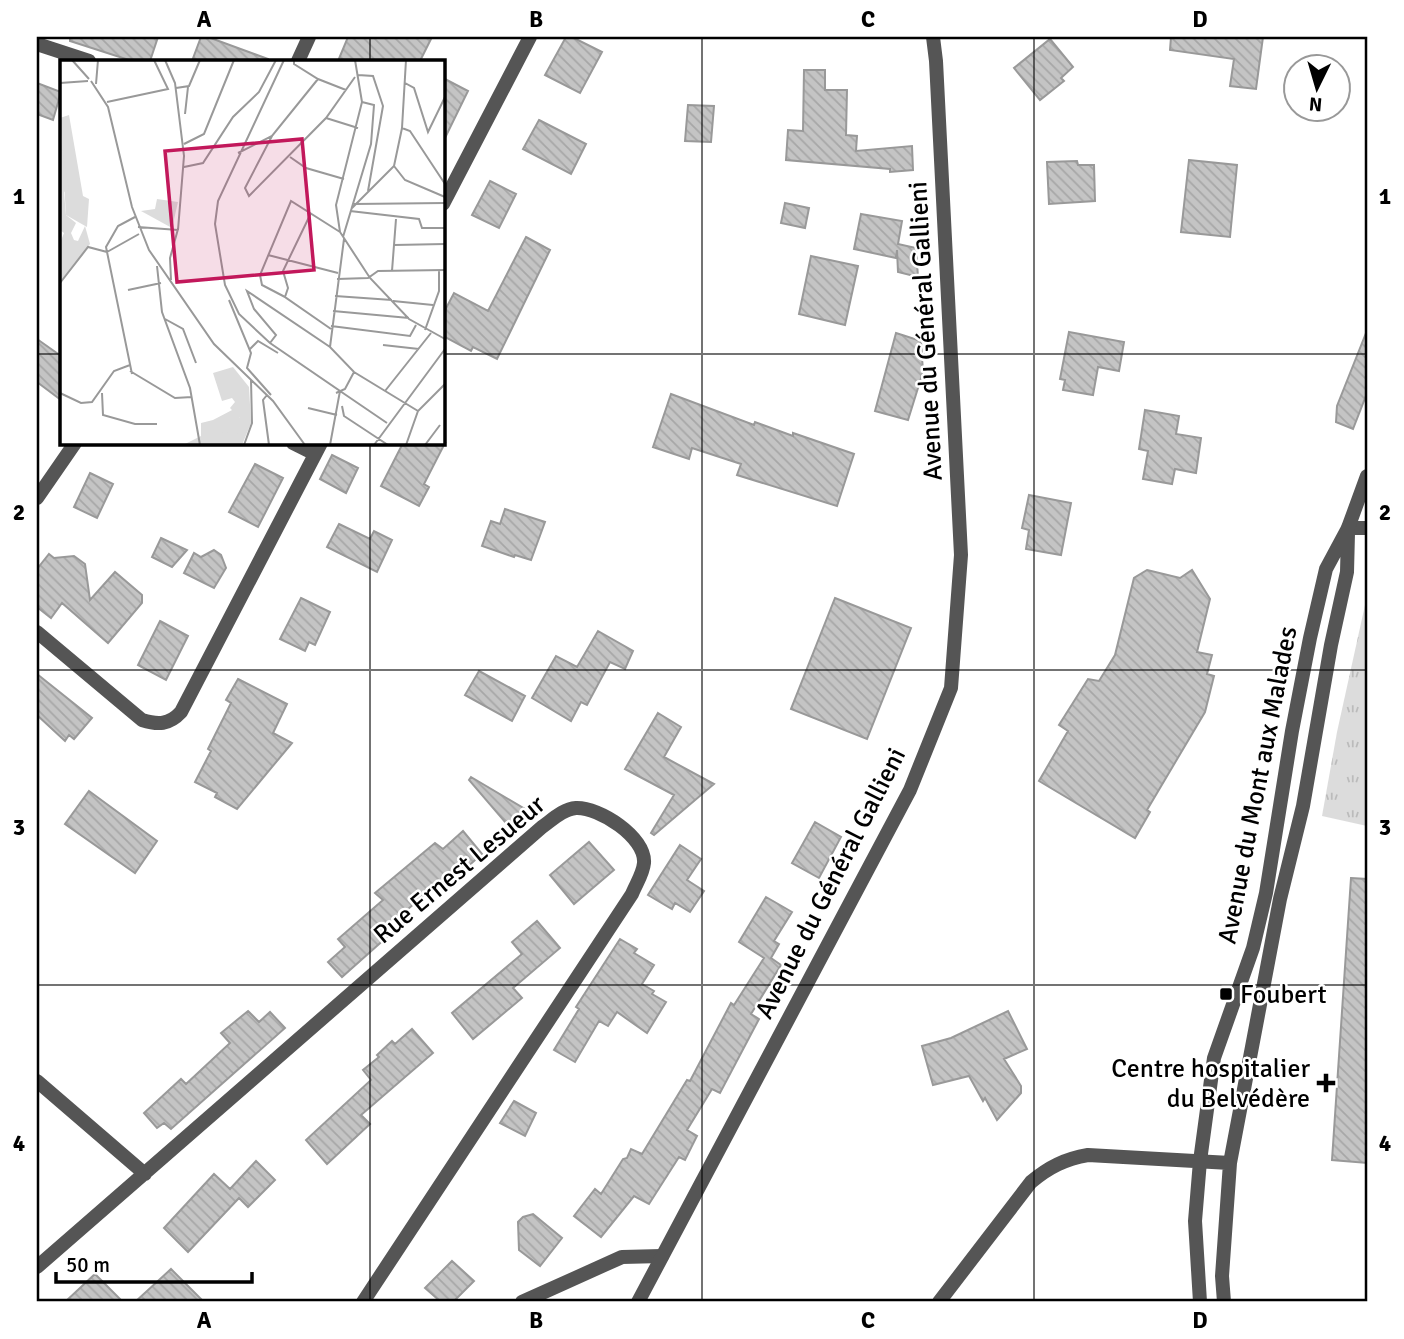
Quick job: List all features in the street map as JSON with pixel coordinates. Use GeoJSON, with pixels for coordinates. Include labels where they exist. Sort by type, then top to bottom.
{"type":"FeatureCollection","features":[{"type":"Feature","properties":{"kind":"street"},"geometry":{"type":"LineString","coordinates":[[298,60],[309,37]]}},
{"type":"Feature","properties":{"kind":"street"},"geometry":{"type":"LineString","coordinates":[[445,194],[530,37]]}},
{"type":"Feature","properties":{"kind":"street","name":"Avenue du Général Gallieni"},"geometry":{"type":"LineString","coordinates":[[638,1302],[910,790],[951,688],[961,555],[933,37]]}},
{"type":"Feature","properties":{"kind":"street"},"geometry":{"type":"LineString","coordinates":[[37,44],[86,60]]}},
{"type":"Feature","properties":{"kind":"street"},"geometry":{"type":"LineString","coordinates":[[37,498],[74,444]]}},
{"type":"Feature","properties":{"kind":"street"},"geometry":{"type":"LineString","coordinates":[[37,632],[142,720],[154,724],[174,720],[181,712],[318,449],[297,444]]}},
{"type":"Feature","properties":{"kind":"street","name":"Avenue du Mont aux Malades"},"geometry":{"type":"LineString","coordinates":[[1200,1302],[1195,1221],[1214,1058],[1253,948],[1266,893],[1310,638],[1326,569],[1348,528],[1367,476]]}},
{"type":"Feature","properties":{"kind":"street"},"geometry":{"type":"LineString","coordinates":[[1348,528],[1367,528]]}},
{"type":"Feature","properties":{"kind":"street","name":"Avenue du Mont aux Malades"},"geometry":{"type":"LineString","coordinates":[[1224,1302],[1222,1276],[1230,1163],[1280,900],[1303,806],[1331,645],[1347,572],[1348,528]]}},
{"type":"Feature","properties":{"kind":"street","name":"Rue Ernest Lesueur"},"geometry":{"type":"LineString","coordinates":[[37,1267],[542,827],[565,811],[577,808],[597,813],[639,842],[644,863],[636,885],[363,1302]]}},
{"type":"Feature","properties":{"kind":"street"},"geometry":{"type":"LineString","coordinates":[[37,1081],[145,1174]]}},
{"type":"Feature","properties":{"kind":"street"},"geometry":{"type":"LineString","coordinates":[[939,1302],[1031,1182],[1049,1168],[1074,1157],[1088,1155],[1230,1163]]}},
{"type":"Feature","properties":{"kind":"street"},"geometry":{"type":"LineString","coordinates":[[522,1302],[622,1257],[662,1256]]}},
{"type":"Feature","properties":{"kind":"green space"},"geometry":{"type":"Polygon","coordinates":[[[1367,596],[1367,826],[1322,816],[1337,732],[1367,596]]]}},
{"type":"Feature","properties":{"kind":"building"},"geometry":{"type":"Polygon","coordinates":[[[70,37],[158,37],[150,60],[129,60],[70,41],[70,37]]]}},
{"type":"Feature","properties":{"kind":"building"},"geometry":{"type":"Polygon","coordinates":[[[201,37],[208,37],[268,59],[268,60],[192,60],[201,37]]]}},
{"type":"Feature","properties":{"kind":"building"},"geometry":{"type":"Polygon","coordinates":[[[348,37],[432,37],[420,60],[338,60],[348,37]]]}},
{"type":"Feature","properties":{"kind":"building"},"geometry":{"type":"Polygon","coordinates":[[[566,37],[572,37],[602,52],[580,93],[545,75],[566,37]]]}},
{"type":"Feature","properties":{"kind":"building"},"geometry":{"type":"Polygon","coordinates":[[[1171,37],[1263,37],[1256,89],[1230,86],[1234,59],[1170,50],[1171,37]]]}},
{"type":"Feature","properties":{"kind":"building"},"geometry":{"type":"Polygon","coordinates":[[[1050,39],[1073,67],[1061,78],[1064,81],[1040,100],[1014,68],[1050,39]]]}},
{"type":"Feature","properties":{"kind":"building"},"geometry":{"type":"Polygon","coordinates":[[[804,70],[825,70],[825,90],[847,90],[846,135],[857,136],[856,151],[912,146],[913,170],[890,172],[890,169],[786,160],[788,130],[803,131],[804,70]]]}},
{"type":"Feature","properties":{"kind":"building"},"geometry":{"type":"Polygon","coordinates":[[[444,79],[468,91],[444,140],[444,79]]]}},
{"type":"Feature","properties":{"kind":"building"},"geometry":{"type":"Polygon","coordinates":[[[37,83],[60,92],[53,120],[37,114],[37,83]]]}},
{"type":"Feature","properties":{"kind":"building"},"geometry":{"type":"Polygon","coordinates":[[[688,105],[714,106],[711,142],[685,141],[688,105]]]}},
{"type":"Feature","properties":{"kind":"building"},"geometry":{"type":"Polygon","coordinates":[[[539,120],[586,144],[571,174],[523,149],[539,120]]]}},
{"type":"Feature","properties":{"kind":"building"},"geometry":{"type":"Polygon","coordinates":[[[1189,160],[1237,165],[1230,237],[1181,232],[1189,160]]]}},
{"type":"Feature","properties":{"kind":"building"},"geometry":{"type":"Polygon","coordinates":[[[1077,161],[1078,165],[1094,165],[1095,201],[1049,204],[1047,162],[1077,161]]]}},
{"type":"Feature","properties":{"kind":"building"},"geometry":{"type":"Polygon","coordinates":[[[490,181],[516,194],[499,228],[472,215],[490,181]]]}},
{"type":"Feature","properties":{"kind":"building"},"geometry":{"type":"Polygon","coordinates":[[[785,203],[809,208],[805,228],[781,223],[785,203]]]}},
{"type":"Feature","properties":{"kind":"building"},"geometry":{"type":"Polygon","coordinates":[[[861,214],[902,221],[898,244],[916,248],[918,277],[898,272],[897,250],[896,258],[854,249],[861,214]]]}},
{"type":"Feature","properties":{"kind":"building"},"geometry":{"type":"Polygon","coordinates":[[[526,237],[550,250],[497,359],[473,347],[471,351],[444,337],[444,312],[454,293],[488,311],[526,237]]]}},
{"type":"Feature","properties":{"kind":"building"},"geometry":{"type":"Polygon","coordinates":[[[811,256],[858,266],[845,325],[799,314],[811,256]]]}},
{"type":"Feature","properties":{"kind":"building"},"geometry":{"type":"Polygon","coordinates":[[[1069,332],[1124,342],[1119,371],[1098,367],[1093,395],[1063,390],[1065,380],[1060,379],[1069,332]]]}},
{"type":"Feature","properties":{"kind":"building"},"geometry":{"type":"Polygon","coordinates":[[[896,333],[921,341],[923,372],[908,420],[875,411],[896,333]]]}},
{"type":"Feature","properties":{"kind":"building"},"geometry":{"type":"Polygon","coordinates":[[[1366,333],[1367,393],[1353,429],[1336,422],[1337,406],[1366,333]]]}},
{"type":"Feature","properties":{"kind":"building"},"geometry":{"type":"Polygon","coordinates":[[[37,339],[60,355],[60,399],[37,382],[37,339]]]}},
{"type":"Feature","properties":{"kind":"building"},"geometry":{"type":"Polygon","coordinates":[[[671,394],[754,425],[755,422],[793,436],[793,433],[854,454],[837,506],[737,475],[741,464],[692,448],[689,459],[653,447],[671,394]]]}},
{"type":"Feature","properties":{"kind":"building"},"geometry":{"type":"Polygon","coordinates":[[[1145,410],[1179,416],[1176,434],[1201,438],[1196,473],[1175,469],[1172,484],[1143,479],[1148,451],[1139,449],[1145,410]]]}},
{"type":"Feature","properties":{"kind":"building"},"geometry":{"type":"Polygon","coordinates":[[[445,443],[424,484],[429,487],[419,506],[381,486],[402,444],[445,443]]]}},
{"type":"Feature","properties":{"kind":"building"},"geometry":{"type":"Polygon","coordinates":[[[332,455],[358,468],[346,493],[320,479],[332,455]]]}},
{"type":"Feature","properties":{"kind":"building"},"geometry":{"type":"Polygon","coordinates":[[[255,464],[283,478],[258,527],[229,512],[255,464]]]}},
{"type":"Feature","properties":{"kind":"building"},"geometry":{"type":"Polygon","coordinates":[[[90,473],[113,484],[97,518],[74,507],[90,473]]]}},
{"type":"Feature","properties":{"kind":"building"},"geometry":{"type":"Polygon","coordinates":[[[1029,495],[1071,503],[1061,555],[1026,549],[1029,530],[1022,528],[1029,495]]]}},
{"type":"Feature","properties":{"kind":"building"},"geometry":{"type":"Polygon","coordinates":[[[505,509],[545,522],[531,560],[482,546],[491,521],[500,524],[505,509]]]}},
{"type":"Feature","properties":{"kind":"building"},"geometry":{"type":"Polygon","coordinates":[[[339,524],[370,539],[374,531],[392,540],[377,572],[327,547],[339,524]]]}},
{"type":"Feature","properties":{"kind":"building"},"geometry":{"type":"Polygon","coordinates":[[[161,538],[187,550],[172,567],[152,557],[161,538]]]}},
{"type":"Feature","properties":{"kind":"building"},"geometry":{"type":"Polygon","coordinates":[[[214,550],[221,555],[226,568],[214,588],[184,573],[194,553],[201,557],[214,550]]]}},
{"type":"Feature","properties":{"kind":"building"},"geometry":{"type":"Polygon","coordinates":[[[49,554],[54,558],[74,556],[85,564],[90,600],[115,572],[142,595],[142,603],[108,643],[62,603],[51,618],[37,607],[37,569],[49,554]]]}},
{"type":"Feature","properties":{"kind":"building"},"geometry":{"type":"Polygon","coordinates":[[[1147,570],[1180,578],[1192,570],[1210,599],[1197,652],[1212,655],[1207,674],[1214,676],[1205,712],[1147,810],[1150,812],[1135,838],[1039,781],[1068,731],[1059,725],[1088,679],[1099,681],[1115,655],[1134,578],[1147,570]]]}},
{"type":"Feature","properties":{"kind":"building"},"geometry":{"type":"Polygon","coordinates":[[[301,598],[330,612],[315,645],[309,642],[305,651],[280,639],[301,598]]]}},
{"type":"Feature","properties":{"kind":"building"},"geometry":{"type":"Polygon","coordinates":[[[835,598],[911,628],[867,739],[791,709],[835,598]]]}},
{"type":"Feature","properties":{"kind":"building"},"geometry":{"type":"Polygon","coordinates":[[[160,621],[188,636],[166,680],[138,665],[160,621]]]}},
{"type":"Feature","properties":{"kind":"building"},"geometry":{"type":"Polygon","coordinates":[[[598,631],[633,651],[625,669],[610,662],[587,705],[581,702],[571,721],[532,698],[556,656],[577,667],[598,631]]]}},
{"type":"Feature","properties":{"kind":"building"},"geometry":{"type":"Polygon","coordinates":[[[479,671],[525,696],[512,721],[465,695],[479,671]]]}},
{"type":"Feature","properties":{"kind":"building"},"geometry":{"type":"Polygon","coordinates":[[[37,674],[92,718],[74,739],[69,735],[65,741],[37,715],[37,674]]]}},
{"type":"Feature","properties":{"kind":"building"},"geometry":{"type":"Polygon","coordinates":[[[238,679],[287,704],[273,733],[292,743],[237,809],[215,797],[217,793],[195,782],[231,703],[226,700],[238,679]]]}},
{"type":"Feature","properties":{"kind":"building"},"geometry":{"type":"Polygon","coordinates":[[[658,713],[681,727],[664,757],[714,784],[654,835],[651,833],[674,795],[625,769],[658,713]]]}},
{"type":"Feature","properties":{"kind":"building"},"geometry":{"type":"Polygon","coordinates":[[[471,777],[530,812],[511,829],[469,780],[471,777]]]}},
{"type":"Feature","properties":{"kind":"building"},"geometry":{"type":"Polygon","coordinates":[[[89,791],[157,841],[135,873],[65,824],[89,791]]]}},
{"type":"Feature","properties":{"kind":"building"},"geometry":{"type":"Polygon","coordinates":[[[815,822],[841,837],[819,878],[792,863],[815,822]]]}},
{"type":"Feature","properties":{"kind":"building"},"geometry":{"type":"Polygon","coordinates":[[[463,831],[482,854],[438,893],[432,888],[391,924],[396,929],[342,977],[328,962],[345,947],[338,939],[383,900],[375,893],[435,843],[443,849],[463,831]]]}},
{"type":"Feature","properties":{"kind":"building"},"geometry":{"type":"Polygon","coordinates":[[[589,842],[614,870],[574,904],[550,875],[589,842]]]}},
{"type":"Feature","properties":{"kind":"building"},"geometry":{"type":"Polygon","coordinates":[[[680,845],[701,859],[687,880],[704,891],[690,912],[675,903],[672,909],[648,895],[680,845]]]}},
{"type":"Feature","properties":{"kind":"building"},"geometry":{"type":"Polygon","coordinates":[[[1351,878],[1367,879],[1367,1163],[1332,1160],[1351,878]]]}},
{"type":"Feature","properties":{"kind":"building"},"geometry":{"type":"Polygon","coordinates":[[[766,897],[792,912],[774,941],[779,944],[771,958],[781,965],[751,1014],[759,1019],[720,1093],[712,1089],[687,1130],[697,1136],[685,1160],[679,1157],[649,1204],[634,1196],[601,1237],[574,1216],[595,1189],[601,1194],[631,1149],[642,1154],[687,1080],[690,1081],[731,1003],[734,1005],[764,958],[739,942],[766,897]]]}},
{"type":"Feature","properties":{"kind":"building"},"geometry":{"type":"Polygon","coordinates":[[[537,921],[560,948],[513,988],[522,998],[473,1039],[452,1013],[522,954],[512,942],[537,921]]]}},
{"type":"Feature","properties":{"kind":"building"},"geometry":{"type":"Polygon","coordinates":[[[620,939],[637,949],[634,953],[654,965],[642,984],[666,1002],[647,1033],[617,1012],[608,1026],[599,1021],[575,1062],[554,1050],[579,1009],[576,1007],[620,939]]]}},
{"type":"Feature","properties":{"kind":"building"},"geometry":{"type":"Polygon","coordinates":[[[248,1011],[259,1022],[270,1012],[285,1028],[171,1129],[164,1123],[157,1128],[144,1113],[181,1079],[186,1084],[230,1043],[221,1033],[248,1011]]]}},
{"type":"Feature","properties":{"kind":"building"},"geometry":{"type":"Polygon","coordinates":[[[1008,1011],[1027,1049],[1004,1059],[1021,1086],[1021,1093],[997,1120],[969,1076],[933,1085],[922,1046],[951,1038],[1008,1011]]]}},
{"type":"Feature","properties":{"kind":"building"},"geometry":{"type":"Polygon","coordinates":[[[412,1029],[433,1053],[361,1115],[370,1124],[327,1164],[306,1140],[371,1080],[363,1070],[379,1057],[377,1055],[392,1041],[395,1044],[412,1029]]]}},
{"type":"Feature","properties":{"kind":"building"},"geometry":{"type":"Polygon","coordinates":[[[514,1101],[536,1113],[525,1136],[500,1123],[514,1101]]]}},
{"type":"Feature","properties":{"kind":"building"},"geometry":{"type":"Polygon","coordinates":[[[256,1161],[275,1180],[248,1207],[239,1198],[188,1252],[164,1228],[214,1174],[230,1189],[256,1161]]]}},
{"type":"Feature","properties":{"kind":"building"},"geometry":{"type":"Polygon","coordinates":[[[533,1214],[562,1238],[540,1266],[519,1250],[518,1222],[533,1214]]]}},
{"type":"Feature","properties":{"kind":"building"},"geometry":{"type":"Polygon","coordinates":[[[452,1261],[474,1281],[453,1302],[441,1302],[425,1288],[452,1261]]]}},
{"type":"Feature","properties":{"kind":"building"},"geometry":{"type":"Polygon","coordinates":[[[171,1269],[204,1302],[135,1302],[171,1269]]]}},
{"type":"Feature","properties":{"kind":"building"},"geometry":{"type":"Polygon","coordinates":[[[95,1274],[123,1302],[65,1302],[95,1274]]]}},
{"type":"Feature","properties":{"kind":"place","name":"Foubert"},"geometry":{"type":"Point","coordinates":[1226,994]}},
{"type":"Feature","properties":{"kind":"place","name":"Centre hospitalier du Belvédère"},"geometry":{"type":"Point","coordinates":[1326,1083]}}]}
